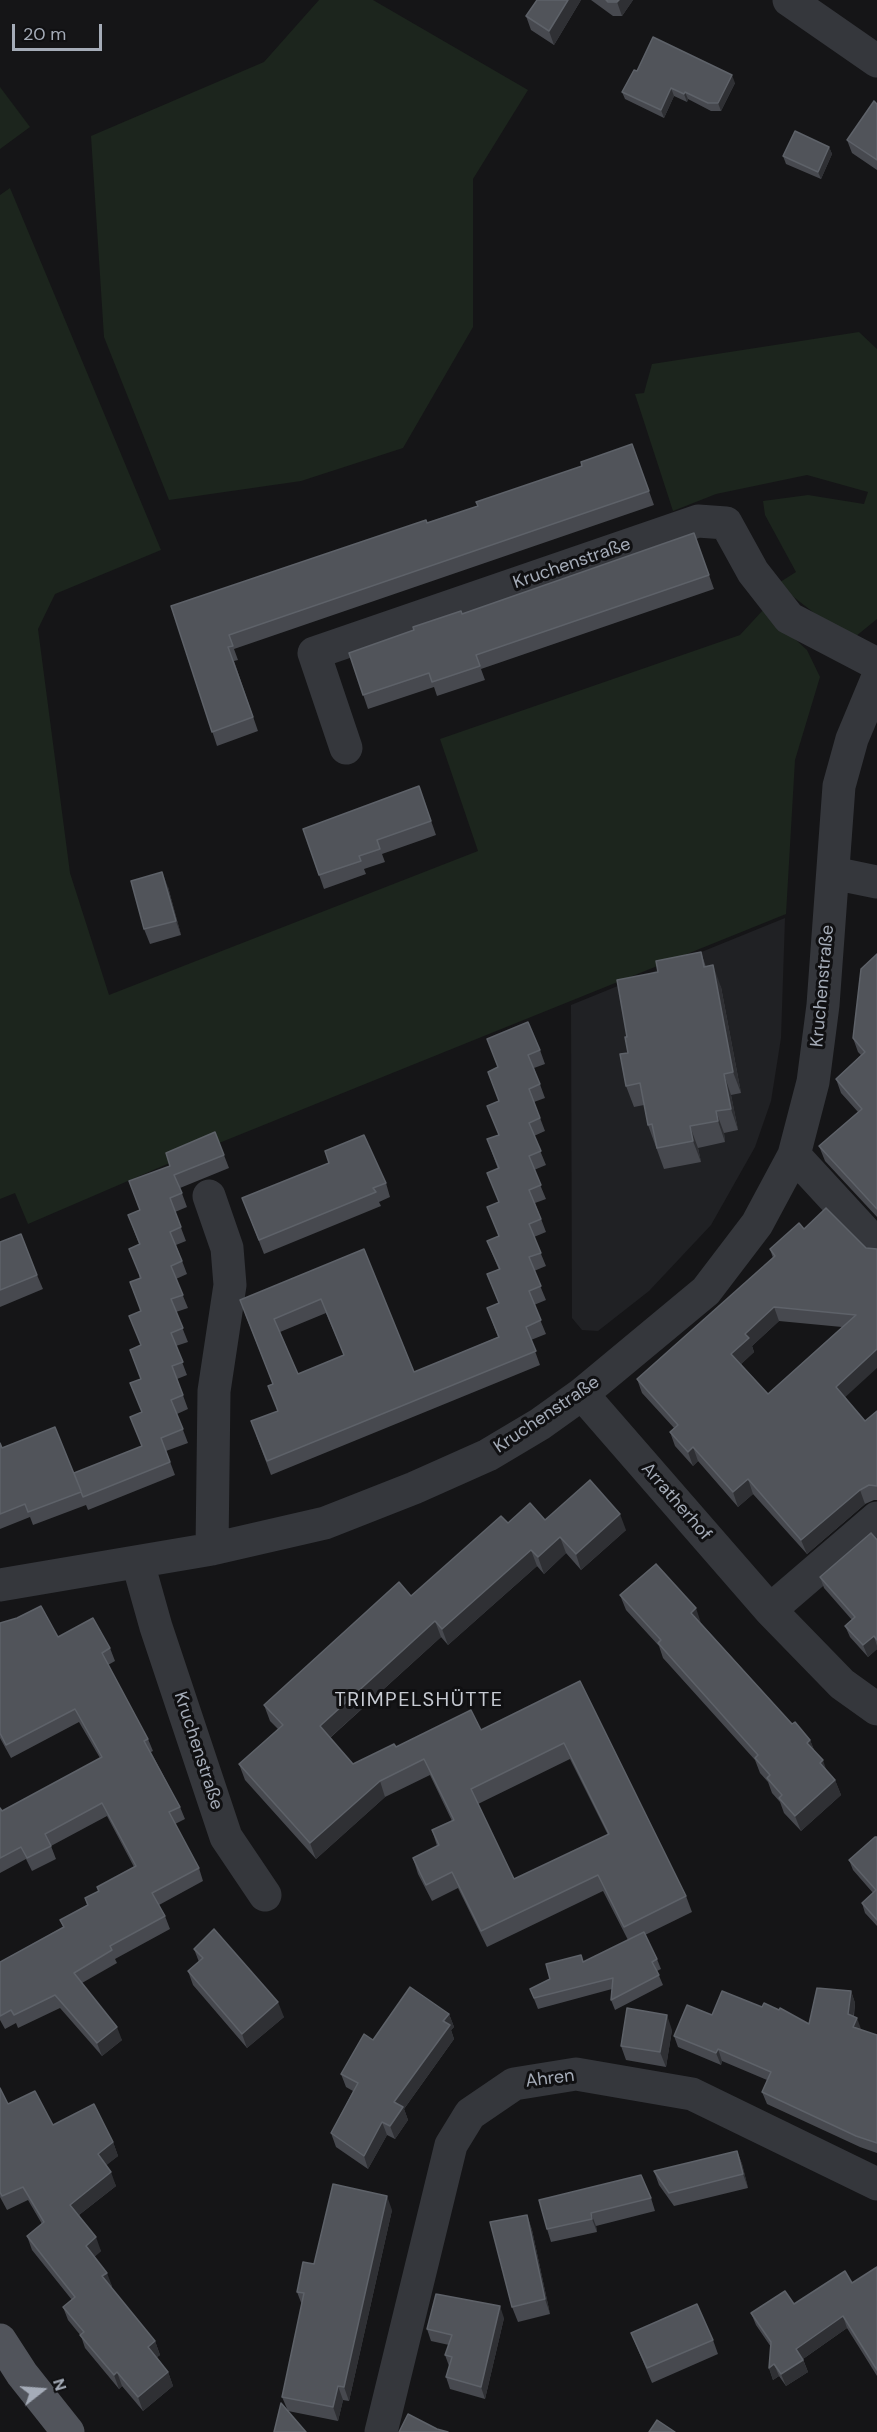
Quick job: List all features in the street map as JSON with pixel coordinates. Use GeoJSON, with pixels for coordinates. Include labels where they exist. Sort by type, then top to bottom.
{"type":"FeatureCollection","features":[{"type":"Feature","properties":{"kind":"main road"},"geometry":{"type":"LineString","coordinates":[[0,2340],[22,2374],[68,2432]]}},
{"type":"Feature","properties":{"kind":"street"},"geometry":{"type":"LineString","coordinates":[[789,0],[877,61]]}},
{"type":"Feature","properties":{"kind":"street","name":"Kruchenstraße"},"geometry":{"type":"LineString","coordinates":[[346,748],[314,653],[698,521],[726,524],[753,572],[789,618],[877,664]]}},
{"type":"Feature","properties":{"kind":"street","name":"Kruchenstraße"},"geometry":{"type":"LineString","coordinates":[[0,1585],[212,1549],[325,1523],[414,1488],[488,1455],[540,1424],[582,1394],[706,1291],[757,1224],[794,1155],[814,1071],[823,1005],[839,786],[852,739],[877,679]]}},
{"type":"Feature","properties":{"kind":"street"},"geometry":{"type":"LineString","coordinates":[[833,873],[877,882]]}},
{"type":"Feature","properties":{"kind":"street"},"geometry":{"type":"LineString","coordinates":[[794,1155],[877,1245]]}},
{"type":"Feature","properties":{"kind":"street"},"geometry":{"type":"LineString","coordinates":[[209,1196],[227,1248],[230,1285],[214,1391],[212,1549]]}},
{"type":"Feature","properties":{"kind":"street","name":"Arratherhof"},"geometry":{"type":"LineString","coordinates":[[582,1394],[770,1610],[842,1684],[877,1709]]}},
{"type":"Feature","properties":{"kind":"street"},"geometry":{"type":"LineString","coordinates":[[770,1610],[877,1518]]}},
{"type":"Feature","properties":{"kind":"street","name":"Kruchenstraße"},"geometry":{"type":"LineString","coordinates":[[138,1563],[156,1626],[226,1837],[265,1895]]}},
{"type":"Feature","properties":{"kind":"street","name":"Ahren"},"geometry":{"type":"LineString","coordinates":[[381,2432],[452,2145],[470,2114],[514,2084],[576,2074],[692,2094],[877,2184]]}},
{"type":"Feature","properties":{"kind":"shaded area"},"geometry":{"type":"Polygon","coordinates":[[[319,0],[373,0],[528,90],[473,179],[473,327],[403,448],[301,481],[169,500],[104,337],[91,136],[264,62],[319,0]]]}},
{"type":"Feature","properties":{"kind":"shaded area"},"geometry":{"type":"Polygon","coordinates":[[[0,87],[30,127],[0,149],[0,87]]]}},
{"type":"Feature","properties":{"kind":"shaded area"},"geometry":{"type":"Polygon","coordinates":[[[10,188],[161,550],[55,594],[38,629],[70,873],[109,995],[478,851],[440,739],[740,635],[763,610],[807,650],[820,677],[795,760],[786,914],[172,1162],[28,1224],[15,1193],[0,1199],[0,195],[10,188]]]}},
{"type":"Feature","properties":{"kind":"shaded area"},"geometry":{"type":"Polygon","coordinates":[[[859,332],[877,349],[877,619],[850,641],[777,584],[796,572],[765,515],[763,501],[808,495],[864,504],[868,492],[807,475],[716,494],[673,511],[635,394],[644,393],[652,364],[859,332]]]}},
{"type":"Feature","properties":{"kind":"shaded area"},"geometry":{"type":"Polygon","coordinates":[[[785,918],[781,1038],[771,1101],[755,1147],[711,1225],[649,1291],[598,1331],[582,1330],[572,1318],[571,1005],[785,918]]]}},
{"type":"Feature","properties":{"kind":"building"},"geometry":{"type":"Polygon","coordinates":[[[537,0],[568,0],[549,31],[526,16],[537,0]]]}},
{"type":"Feature","properties":{"kind":"building"},"geometry":{"type":"Polygon","coordinates":[[[653,37],[732,75],[718,103],[708,103],[671,88],[661,110],[622,92],[634,70],[637,71],[653,37]]]}},
{"type":"Feature","properties":{"kind":"building"},"geometry":{"type":"Polygon","coordinates":[[[874,101],[877,104],[877,160],[847,140],[874,101]]]}},
{"type":"Feature","properties":{"kind":"building"},"geometry":{"type":"Polygon","coordinates":[[[795,131],[829,147],[818,172],[783,156],[795,131]]]}},
{"type":"Feature","properties":{"kind":"building"},"geometry":{"type":"Polygon","coordinates":[[[632,444],[649,491],[229,635],[233,646],[228,647],[253,717],[212,732],[171,606],[426,520],[427,523],[478,506],[476,502],[582,466],[581,462],[632,444]]]}},
{"type":"Feature","properties":{"kind":"building"},"geometry":{"type":"Polygon","coordinates":[[[694,533],[709,575],[476,655],[480,666],[432,682],[429,673],[363,695],[349,653],[414,630],[413,627],[461,611],[462,614],[694,533]]]}},
{"type":"Feature","properties":{"kind":"building"},"geometry":{"type":"Polygon","coordinates":[[[419,786],[431,821],[377,840],[380,849],[359,856],[361,861],[319,875],[303,829],[419,786]]]}},
{"type":"Feature","properties":{"kind":"building"},"geometry":{"type":"Polygon","coordinates":[[[162,872],[176,921],[144,929],[131,881],[162,872]]]}},
{"type":"Feature","properties":{"kind":"building"},"geometry":{"type":"Polygon","coordinates":[[[701,952],[704,967],[713,965],[733,1072],[724,1074],[731,1109],[716,1111],[718,1121],[690,1126],[693,1141],[657,1148],[652,1124],[648,1125],[640,1083],[626,1086],[620,1054],[628,1053],[625,1037],[627,1037],[617,980],[658,972],[656,961],[701,952]]]}},
{"type":"Feature","properties":{"kind":"building"},"geometry":{"type":"Polygon","coordinates":[[[877,954],[877,1209],[819,1146],[862,1109],[836,1079],[865,1052],[853,1038],[861,969],[877,954]]]}},
{"type":"Feature","properties":{"kind":"building"},"geometry":{"type":"Polygon","coordinates":[[[528,1022],[540,1050],[528,1055],[540,1084],[529,1089],[540,1118],[529,1123],[541,1151],[529,1156],[541,1185],[529,1190],[541,1219],[529,1224],[541,1253],[529,1257],[541,1286],[529,1291],[541,1320],[526,1327],[536,1351],[267,1461],[251,1421],[278,1411],[268,1386],[273,1384],[240,1300],[364,1249],[414,1372],[499,1337],[487,1308],[499,1303],[487,1274],[500,1269],[487,1241],[499,1236],[487,1207],[499,1202],[487,1173],[499,1168],[487,1139],[499,1135],[487,1106],[499,1101],[488,1072],[498,1067],[487,1039],[528,1022]],[[321,1299],[274,1319],[298,1374],[344,1355],[321,1299]]]}},
{"type":"Feature","properties":{"kind":"building"},"geometry":{"type":"Polygon","coordinates":[[[215,1132],[224,1155],[174,1175],[182,1193],[170,1198],[181,1227],[170,1232],[182,1261],[171,1266],[183,1295],[171,1299],[183,1328],[171,1333],[183,1362],[172,1366],[183,1395],[171,1400],[183,1429],[161,1438],[170,1462],[83,1497],[81,1492],[28,1512],[25,1504],[0,1514],[0,1443],[2,1448],[55,1427],[81,1491],[74,1473],[142,1446],[130,1417],[142,1412],[130,1383],[141,1379],[130,1350],[141,1345],[129,1316],[141,1311],[130,1282],[141,1278],[129,1249],[140,1244],[128,1215],[140,1210],[129,1181],[170,1166],[166,1153],[215,1132]]]}},
{"type":"Feature","properties":{"kind":"building"},"geometry":{"type":"Polygon","coordinates":[[[364,1135],[386,1183],[373,1188],[376,1192],[259,1240],[242,1198],[329,1163],[325,1151],[364,1135]]]}},
{"type":"Feature","properties":{"kind":"building"},"geometry":{"type":"Polygon","coordinates":[[[826,1208],[866,1248],[877,1249],[877,1349],[836,1387],[865,1421],[877,1411],[877,1486],[869,1485],[860,1490],[801,1540],[748,1479],[733,1492],[693,1447],[688,1452],[670,1432],[678,1425],[637,1379],[775,1256],[770,1249],[799,1223],[804,1229],[826,1208]],[[774,1307],[745,1334],[749,1338],[731,1354],[768,1394],[856,1315],[774,1307]]]}},
{"type":"Feature","properties":{"kind":"building"},"geometry":{"type":"Polygon","coordinates":[[[21,1234],[37,1275],[0,1290],[0,1242],[21,1234]]]}},
{"type":"Feature","properties":{"kind":"building"},"geometry":{"type":"Polygon","coordinates":[[[590,1480],[620,1514],[576,1554],[560,1537],[538,1557],[531,1550],[442,1629],[435,1621],[320,1726],[353,1764],[394,1744],[396,1747],[471,1710],[481,1730],[580,1681],[686,1896],[624,1927],[598,1875],[481,1931],[452,1872],[426,1885],[413,1858],[439,1845],[432,1830],[454,1820],[424,1759],[380,1781],[310,1843],[239,1764],[283,1725],[264,1705],[399,1582],[411,1596],[501,1516],[508,1523],[530,1503],[545,1520],[590,1480]],[[564,1743],[471,1789],[514,1879],[609,1834],[564,1743]]]}},
{"type":"Feature","properties":{"kind":"building"},"geometry":{"type":"Polygon","coordinates":[[[871,1533],[877,1540],[877,1640],[874,1636],[863,1645],[845,1626],[855,1617],[820,1577],[871,1533]]]}},
{"type":"Feature","properties":{"kind":"building"},"geometry":{"type":"Polygon","coordinates":[[[656,1564],[696,1608],[691,1613],[792,1724],[795,1722],[810,1740],[807,1743],[823,1760],[820,1763],[835,1780],[795,1816],[779,1798],[782,1795],[767,1778],[770,1775],[755,1758],[758,1755],[658,1643],[661,1640],[620,1595],[656,1564]]]}},
{"type":"Feature","properties":{"kind":"building"},"geometry":{"type":"Polygon","coordinates":[[[41,1606],[58,1637],[93,1618],[110,1648],[102,1653],[148,1739],[144,1741],[180,1807],[169,1812],[199,1868],[152,1893],[165,1916],[110,1946],[112,1950],[74,1973],[117,2027],[97,2043],[55,1995],[14,2015],[11,2010],[0,2016],[0,1962],[64,1927],[60,1920],[88,1905],[85,1898],[99,1891],[97,1887],[136,1866],[102,1803],[45,1834],[51,1846],[27,1858],[21,1847],[0,1858],[0,1808],[2,1811],[102,1757],[75,1709],[6,1745],[0,1733],[0,1623],[17,1618],[41,1606]]]}},
{"type":"Feature","properties":{"kind":"building"},"geometry":{"type":"Polygon","coordinates":[[[877,1837],[877,1920],[862,1903],[876,1890],[849,1860],[877,1837]]]}},
{"type":"Feature","properties":{"kind":"building"},"geometry":{"type":"Polygon","coordinates":[[[214,1929],[278,2002],[242,2034],[188,1971],[203,1958],[194,1949],[214,1929]]]}},
{"type":"Feature","properties":{"kind":"building"},"geometry":{"type":"Polygon","coordinates":[[[644,1932],[657,1959],[652,1962],[659,1975],[611,2000],[613,1978],[534,1998],[530,1989],[550,1979],[546,1964],[581,1955],[583,1962],[644,1932]]]}},
{"type":"Feature","properties":{"kind":"building"},"geometry":{"type":"Polygon","coordinates":[[[410,1987],[449,2014],[443,2021],[450,2025],[394,2102],[403,2107],[390,2126],[382,2122],[364,2156],[331,2133],[358,2083],[341,2074],[364,2034],[373,2040],[410,1987]]]}},
{"type":"Feature","properties":{"kind":"building"},"geometry":{"type":"Polygon","coordinates":[[[817,1988],[851,1991],[848,2014],[857,2018],[853,2027],[877,2035],[877,2143],[856,2136],[762,2092],[771,2072],[718,2049],[716,2053],[674,2036],[687,2005],[712,2015],[722,1991],[762,2007],[764,2003],[779,2010],[780,2008],[809,2024],[817,1988]]]}},
{"type":"Feature","properties":{"kind":"building"},"geometry":{"type":"Polygon","coordinates":[[[627,2008],[667,2015],[660,2052],[621,2046],[627,2008]]]}},
{"type":"Feature","properties":{"kind":"building"},"geometry":{"type":"Polygon","coordinates":[[[0,2088],[8,2104],[35,2091],[53,2125],[94,2104],[113,2142],[98,2154],[111,2172],[70,2205],[96,2237],[86,2246],[107,2273],[102,2276],[155,2341],[148,2347],[168,2372],[138,2397],[117,2372],[114,2375],[80,2335],[84,2332],[63,2307],[75,2297],[27,2236],[44,2222],[23,2187],[2,2196],[0,2192],[0,2088]]]}},
{"type":"Feature","properties":{"kind":"building"},"geometry":{"type":"Polygon","coordinates":[[[737,2151],[743,2174],[669,2193],[654,2171],[737,2151]]]}},
{"type":"Feature","properties":{"kind":"building"},"geometry":{"type":"Polygon","coordinates":[[[641,2175],[651,2198],[591,2213],[592,2219],[547,2229],[539,2200],[641,2175]]]}},
{"type":"Feature","properties":{"kind":"building"},"geometry":{"type":"Polygon","coordinates":[[[333,2184],[387,2196],[344,2387],[338,2386],[333,2407],[282,2397],[304,2293],[297,2292],[303,2262],[314,2264],[333,2184]]]}},
{"type":"Feature","properties":{"kind":"building"},"geometry":{"type":"Polygon","coordinates":[[[527,2215],[545,2299],[512,2307],[490,2222],[527,2215]]]}},
{"type":"Feature","properties":{"kind":"building"},"geometry":{"type":"Polygon","coordinates":[[[877,2267],[877,2370],[843,2316],[796,2349],[803,2360],[781,2374],[774,2364],[769,2368],[771,2342],[751,2313],[785,2291],[794,2304],[845,2271],[852,2283],[877,2267]]]}},
{"type":"Feature","properties":{"kind":"building"},"geometry":{"type":"Polygon","coordinates":[[[436,2294],[500,2306],[481,2387],[446,2377],[452,2357],[445,2355],[452,2335],[427,2329],[436,2294]]]}},
{"type":"Feature","properties":{"kind":"building"},"geometry":{"type":"Polygon","coordinates":[[[697,2304],[713,2340],[647,2368],[631,2333],[697,2304]]]}},
{"type":"Feature","properties":{"kind":"building"},"geometry":{"type":"Polygon","coordinates":[[[281,2403],[306,2432],[274,2432],[281,2403]]]}},
{"type":"Feature","properties":{"kind":"building"},"geometry":{"type":"Polygon","coordinates":[[[408,2414],[437,2429],[448,2432],[399,2432],[408,2414]]]}},
{"type":"Feature","properties":{"kind":"building"},"geometry":{"type":"Polygon","coordinates":[[[657,2420],[675,2432],[649,2432],[657,2420]]]}},
{"type":"Feature","properties":{"kind":"district","name":"TRIMPELSHÜTTE"},"geometry":{"type":"Point","coordinates":[419,1701]}}]}
